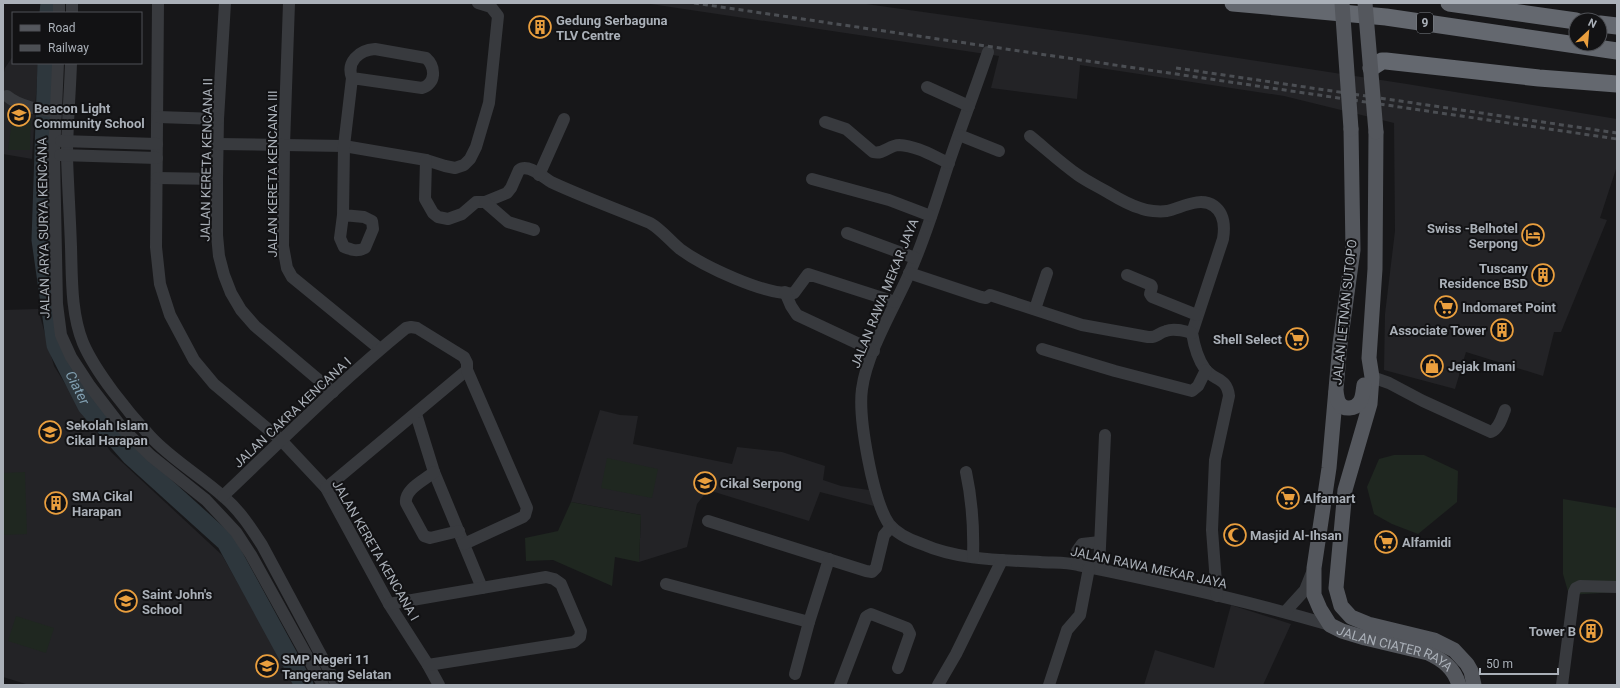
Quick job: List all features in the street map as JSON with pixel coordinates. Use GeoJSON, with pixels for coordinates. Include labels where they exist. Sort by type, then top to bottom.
{"type":"FeatureCollection","features":[{"type":"Feature","properties":{"kind":"highway","name":"9"},"geometry":{"type":"LineString","coordinates":[[1233,3],[1386,17],[1617,52]]}},
{"type":"Feature","properties":{"kind":"highway","name":"9"},"geometry":{"type":"LineString","coordinates":[[1448,3],[1568,20]]}},
{"type":"Feature","properties":{"kind":"highway"},"geometry":{"type":"LineString","coordinates":[[1371,68],[1382,61],[1386,61],[1538,78],[1617,84]]}},
{"type":"Feature","properties":{"kind":"highway"},"geometry":{"type":"LineString","coordinates":[[1538,78],[1617,92]]}},
{"type":"Feature","properties":{"kind":"main road","name":"JALAN LETNAN SUTOPO"},"geometry":{"type":"LineString","coordinates":[[1314,595],[1314,568],[1329,468],[1340,344],[1353,250],[1351,129],[1342,3]]}},
{"type":"Feature","properties":{"kind":"main road","name":"JALAN LETNAN SUTOPO"},"geometry":{"type":"LineString","coordinates":[[1345,490],[1370,404],[1372,377],[1369,358],[1375,269],[1376,132],[1365,3]]}},
{"type":"Feature","properties":{"kind":"main road"},"geometry":{"type":"LineString","coordinates":[[1336,392],[1339,403],[1342,406],[1350,408],[1359,404],[1361,401],[1369,358]]}},
{"type":"Feature","properties":{"kind":"main road","name":"JALAN CIATER RAYA"},"geometry":{"type":"LineString","coordinates":[[1345,490],[1336,588],[1341,606],[1351,617],[1368,624],[1434,640],[1454,650],[1467,664],[1471,671],[1474,685]]}},
{"type":"Feature","properties":{"kind":"main road","name":"JALAN CIATER RAYA"},"geometry":{"type":"LineString","coordinates":[[1314,595],[1320,609],[1330,625],[1352,634],[1436,657],[1451,668],[1459,685]]}},
{"type":"Feature","properties":{"kind":"street","name":"JALAN KERETA KENCANA I"},"geometry":{"type":"LineString","coordinates":[[158,3],[156,247],[160,284],[170,315],[194,360],[204,373],[214,384],[281,440],[326,488],[389,604],[439,685]]}},
{"type":"Feature","properties":{"kind":"street","name":"JALAN KERETA KENCANA II"},"geometry":{"type":"LineString","coordinates":[[225,3],[217,144],[217,235],[219,256],[224,275],[241,310],[255,326],[333,392]]}},
{"type":"Feature","properties":{"kind":"street","name":"JALAN KERETA KENCANA III"},"geometry":{"type":"LineString","coordinates":[[288,3],[283,246],[287,268],[292,277],[380,349]]}},
{"type":"Feature","properties":{"kind":"street"},"geometry":{"type":"LineString","coordinates":[[217,144],[344,146],[426,160],[455,168],[464,165],[476,147],[488,103],[493,71],[498,16],[492,8],[478,3]]}},
{"type":"Feature","properties":{"kind":"street"},"geometry":{"type":"LineString","coordinates":[[343,215],[344,146],[352,78],[350,68],[352,62],[356,57],[367,50],[375,49],[426,58],[431,63],[432,69],[432,82],[430,85],[422,88],[352,78]]}},
{"type":"Feature","properties":{"kind":"street","name":"JALAN RAWA MEKAR JAYA"},"geometry":{"type":"LineString","coordinates":[[988,52],[931,216],[909,274],[874,351],[862,386],[861,416],[874,487],[891,527],[900,534],[923,545],[939,550],[973,557],[1002,560],[1077,564],[1285,612],[1330,625]]}},
{"type":"Feature","properties":{"kind":"street","name":"JALAN ARYA SURYA KENCANA"},"geometry":{"type":"LineString","coordinates":[[58,64],[48,111],[55,140],[57,304],[61,335],[69,352],[90,386],[123,429],[150,456],[206,500],[236,532],[251,555],[323,685]]}},
{"type":"Feature","properties":{"kind":"street","name":"JALAN ARYA SURYA KENCANA"},"geometry":{"type":"LineString","coordinates":[[71,64],[67,155],[73,302],[78,329],[83,343],[107,382],[134,419],[158,444],[223,496],[235,508],[262,545],[337,685]]}},
{"type":"Feature","properties":{"kind":"street"},"geometry":{"type":"LineString","coordinates":[[927,87],[969,106]]}},
{"type":"Feature","properties":{"kind":"street"},"geometry":{"type":"LineString","coordinates":[[7,96],[13,101],[48,111]]}},
{"type":"Feature","properties":{"kind":"street"},"geometry":{"type":"LineString","coordinates":[[158,117],[218,118]]}},
{"type":"Feature","properties":{"kind":"street"},"geometry":{"type":"LineString","coordinates":[[539,175],[564,119]]}},
{"type":"Feature","properties":{"kind":"street"},"geometry":{"type":"LineString","coordinates":[[825,122],[846,129],[873,152],[883,152],[893,146],[906,146],[918,149],[949,163]]}},
{"type":"Feature","properties":{"kind":"street"},"geometry":{"type":"LineString","coordinates":[[959,135],[1000,151]]}},
{"type":"Feature","properties":{"kind":"street"},"geometry":{"type":"LineString","coordinates":[[1030,136],[1078,175],[1126,202],[1140,208],[1154,211],[1166,211],[1197,203],[1207,203],[1214,206],[1221,213],[1224,220],[1225,229],[1223,239],[1192,333],[1194,345],[1206,370],[1224,382],[1229,396],[1215,460],[1212,530],[1217,596]]}},
{"type":"Feature","properties":{"kind":"street"},"geometry":{"type":"LineString","coordinates":[[55,140],[157,144]]}},
{"type":"Feature","properties":{"kind":"street"},"geometry":{"type":"LineString","coordinates":[[54,155],[157,158]]}},
{"type":"Feature","properties":{"kind":"street"},"geometry":{"type":"LineString","coordinates":[[426,160],[425,199],[433,213],[438,217],[448,219],[453,218],[465,212],[473,204],[485,202],[507,193],[511,188],[515,175],[521,168],[531,170],[551,182],[650,223],[664,233],[681,250],[721,271],[762,288],[791,293],[796,291],[808,274],[895,302]]}},
{"type":"Feature","properties":{"kind":"street"},"geometry":{"type":"LineString","coordinates":[[157,178],[217,179]]}},
{"type":"Feature","properties":{"kind":"street"},"geometry":{"type":"LineString","coordinates":[[812,179],[889,200],[931,216]]}},
{"type":"Feature","properties":{"kind":"street"},"geometry":{"type":"LineString","coordinates":[[485,202],[508,222],[534,230]]}},
{"type":"Feature","properties":{"kind":"street"},"geometry":{"type":"LineString","coordinates":[[847,233],[915,258]]}},
{"type":"Feature","properties":{"kind":"street"},"geometry":{"type":"LineString","coordinates":[[1035,309],[1047,273]]}},
{"type":"Feature","properties":{"kind":"street"},"geometry":{"type":"LineString","coordinates":[[909,274],[981,297],[986,298],[990,295],[1082,326],[1148,337],[1156,337],[1166,331],[1171,330],[1192,333]]}},
{"type":"Feature","properties":{"kind":"street"},"geometry":{"type":"LineString","coordinates":[[1127,275],[1151,285],[1152,287],[1150,294],[1152,297],[1197,315]]}},
{"type":"Feature","properties":{"kind":"street"},"geometry":{"type":"LineString","coordinates":[[786,292],[791,306],[797,315],[874,351]]}},
{"type":"Feature","properties":{"kind":"street","name":"JALAN CAKRA KENCANA I"},"geometry":{"type":"LineString","coordinates":[[223,496],[281,440],[380,349],[406,328],[417,328],[464,358],[467,363],[467,370],[527,508],[527,511],[523,517],[464,544]]}},
{"type":"Feature","properties":{"kind":"street"},"geometry":{"type":"LineString","coordinates":[[1042,349],[1115,371],[1192,391],[1198,386],[1206,370]]}},
{"type":"Feature","properties":{"kind":"street"},"geometry":{"type":"LineString","coordinates":[[326,488],[467,370]]}},
{"type":"Feature","properties":{"kind":"street"},"geometry":{"type":"LineString","coordinates":[[1372,377],[1389,383],[1423,401],[1491,432],[1495,431],[1505,410]]}},
{"type":"Feature","properties":{"kind":"street"},"geometry":{"type":"LineString","coordinates":[[416,414],[434,472],[482,588]]}},
{"type":"Feature","properties":{"kind":"street"},"geometry":{"type":"LineString","coordinates":[[1050,685],[1067,630],[1080,615],[1094,569],[1100,542],[1105,435]]}},
{"type":"Feature","properties":{"kind":"street"},"geometry":{"type":"LineString","coordinates":[[434,472],[409,492],[406,498],[406,503],[424,536],[430,538],[458,531]]}},
{"type":"Feature","properties":{"kind":"street"},"geometry":{"type":"LineString","coordinates":[[966,472],[973,516],[973,557]]}},
{"type":"Feature","properties":{"kind":"street"},"geometry":{"type":"LineString","coordinates":[[708,520],[866,572],[872,572],[876,568],[884,535],[891,527]]}},
{"type":"Feature","properties":{"kind":"street"},"geometry":{"type":"LineString","coordinates":[[1077,564],[1077,551],[1079,546],[1085,542],[1100,542]]}},
{"type":"Feature","properties":{"kind":"street"},"geometry":{"type":"LineString","coordinates":[[795,674],[809,622],[829,559]]}},
{"type":"Feature","properties":{"kind":"street"},"geometry":{"type":"LineString","coordinates":[[938,685],[956,654],[1002,560]]}},
{"type":"Feature","properties":{"kind":"street"},"geometry":{"type":"LineString","coordinates":[[1285,612],[1305,590],[1314,568]]}},
{"type":"Feature","properties":{"kind":"street"},"geometry":{"type":"LineString","coordinates":[[389,604],[546,577],[554,579],[561,584],[581,631],[577,640],[428,665]]}},
{"type":"Feature","properties":{"kind":"street"},"geometry":{"type":"LineString","coordinates":[[666,584],[809,622]]}},
{"type":"Feature","properties":{"kind":"street"},"geometry":{"type":"LineString","coordinates":[[1562,685],[1574,592],[1576,588],[1580,586],[1617,587]]}},
{"type":"Feature","properties":{"kind":"street"},"geometry":{"type":"LineString","coordinates":[[840,685],[868,615],[875,616],[909,630],[910,634],[898,668]]}},
{"type":"Feature","properties":{"kind":"shaded area"},"geometry":{"type":"Polygon","coordinates":[[[644,3],[859,3],[1087,35],[1407,84],[1617,119],[1617,166],[1600,218],[1607,220],[1561,332],[1554,332],[1543,376],[1466,352],[1455,389],[1384,370],[1385,314],[1395,231],[1394,123],[1284,96],[1080,65],[1077,99],[991,88],[999,56],[644,3]]]}},
{"type":"Feature","properties":{"kind":"shaded area","name":"Beacon Light Community School"},"geometry":{"type":"Polygon","coordinates":[[[12,58],[12,64],[38,64],[32,159],[3,154],[3,76],[5,68],[12,58]]]}},
{"type":"Feature","properties":{"kind":"shaded area"},"geometry":{"type":"Polygon","coordinates":[[[13,113],[31,113],[30,150],[8,150],[13,113]]]}},
{"type":"Feature","properties":{"kind":"shaded area","name":"Saint John's School"},"geometry":{"type":"Polygon","coordinates":[[[38,309],[54,366],[82,411],[111,452],[222,555],[295,685],[29,685],[3,677],[3,310],[38,309]]]}},
{"type":"Feature","properties":{"kind":"shaded area","name":"Cikal Serpong"},"geometry":{"type":"Polygon","coordinates":[[[600,410],[620,415],[638,416],[633,444],[732,464],[737,447],[782,452],[825,466],[823,480],[841,486],[869,490],[874,506],[820,492],[809,521],[708,490],[697,504],[687,547],[639,562],[641,515],[571,502],[600,410]]]}},
{"type":"Feature","properties":{"kind":"shaded area"},"geometry":{"type":"Polygon","coordinates":[[[1394,455],[1424,455],[1458,471],[1457,502],[1418,534],[1392,524],[1374,514],[1367,487],[1379,459],[1394,455]]]}},
{"type":"Feature","properties":{"kind":"shaded area"},"geometry":{"type":"Polygon","coordinates":[[[607,458],[658,469],[652,498],[601,488],[607,458]]]}},
{"type":"Feature","properties":{"kind":"shaded area"},"geometry":{"type":"Polygon","coordinates":[[[25,472],[27,534],[3,535],[3,473],[25,472]]]}},
{"type":"Feature","properties":{"kind":"shaded area"},"geometry":{"type":"Polygon","coordinates":[[[1563,499],[1617,508],[1617,592],[1569,595],[1563,574],[1563,499]]]}},
{"type":"Feature","properties":{"kind":"shaded area"},"geometry":{"type":"Polygon","coordinates":[[[571,502],[641,515],[639,562],[615,557],[612,586],[553,560],[526,561],[525,538],[558,531],[571,502]]]}},
{"type":"Feature","properties":{"kind":"shaded area"},"geometry":{"type":"Polygon","coordinates":[[[1231,605],[1291,624],[1263,685],[1144,685],[1155,650],[1214,668],[1231,605]]]}},
{"type":"Feature","properties":{"kind":"shaded area"},"geometry":{"type":"Polygon","coordinates":[[[16,616],[54,628],[46,653],[8,641],[16,616]]]}},
{"type":"Feature","properties":{"kind":"waterway","name":"Ciater"},"geometry":{"type":"LineString","coordinates":[[49,12],[50,3]]}},
{"type":"Feature","properties":{"kind":"waterway","name":"Ciater"},"geometry":{"type":"LineString","coordinates":[[47,64],[41,240],[56,345],[87,406],[131,456],[226,542],[304,685]]}},
{"type":"Feature","properties":{"kind":"railway"},"geometry":{"type":"LineString","coordinates":[[694,3],[1617,139]]}},
{"type":"Feature","properties":{"kind":"railway"},"geometry":{"type":"LineString","coordinates":[[1176,68],[1617,133]]}},
{"type":"Feature","properties":{"kind":"place","name":"Gedung Serbaguna TLV Centre"},"geometry":{"type":"Point","coordinates":[540,27]}},
{"type":"Feature","properties":{"kind":"place","name":"Beacon Light Community School"},"geometry":{"type":"Point","coordinates":[19,115]}},
{"type":"Feature","properties":{"kind":"place","name":"Swiss -Belhotel Serpong"},"geometry":{"type":"Point","coordinates":[1533,235]}},
{"type":"Feature","properties":{"kind":"place","name":"Tuscany Residence BSD"},"geometry":{"type":"Point","coordinates":[1543,275]}},
{"type":"Feature","properties":{"kind":"place","name":"Indomaret Point"},"geometry":{"type":"Point","coordinates":[1446,307]}},
{"type":"Feature","properties":{"kind":"place","name":"Associate Tower"},"geometry":{"type":"Point","coordinates":[1502,330]}},
{"type":"Feature","properties":{"kind":"place","name":"Shell Select"},"geometry":{"type":"Point","coordinates":[1297,339]}},
{"type":"Feature","properties":{"kind":"place","name":"Jejak Imani"},"geometry":{"type":"Point","coordinates":[1432,366]}},
{"type":"Feature","properties":{"kind":"place","name":"Sekolah Islam Cikal Harapan"},"geometry":{"type":"Point","coordinates":[50,432]}},
{"type":"Feature","properties":{"kind":"place","name":"Cikal Serpong"},"geometry":{"type":"Point","coordinates":[705,483]}},
{"type":"Feature","properties":{"kind":"place","name":"Alfamart"},"geometry":{"type":"Point","coordinates":[1288,498]}},
{"type":"Feature","properties":{"kind":"place","name":"SMA Cikal Harapan"},"geometry":{"type":"Point","coordinates":[56,503]}},
{"type":"Feature","properties":{"kind":"place","name":"Masjid Al-Ihsan"},"geometry":{"type":"Point","coordinates":[1235,535]}},
{"type":"Feature","properties":{"kind":"place","name":"Alfamidi"},"geometry":{"type":"Point","coordinates":[1386,542]}},
{"type":"Feature","properties":{"kind":"place","name":"Saint John's School"},"geometry":{"type":"Point","coordinates":[126,601]}},
{"type":"Feature","properties":{"kind":"place","name":"Tower B"},"geometry":{"type":"Point","coordinates":[1591,631]}},
{"type":"Feature","properties":{"kind":"place","name":"SMP Negeri 11 Tangerang Selatan"},"geometry":{"type":"Point","coordinates":[267,666]}}]}
